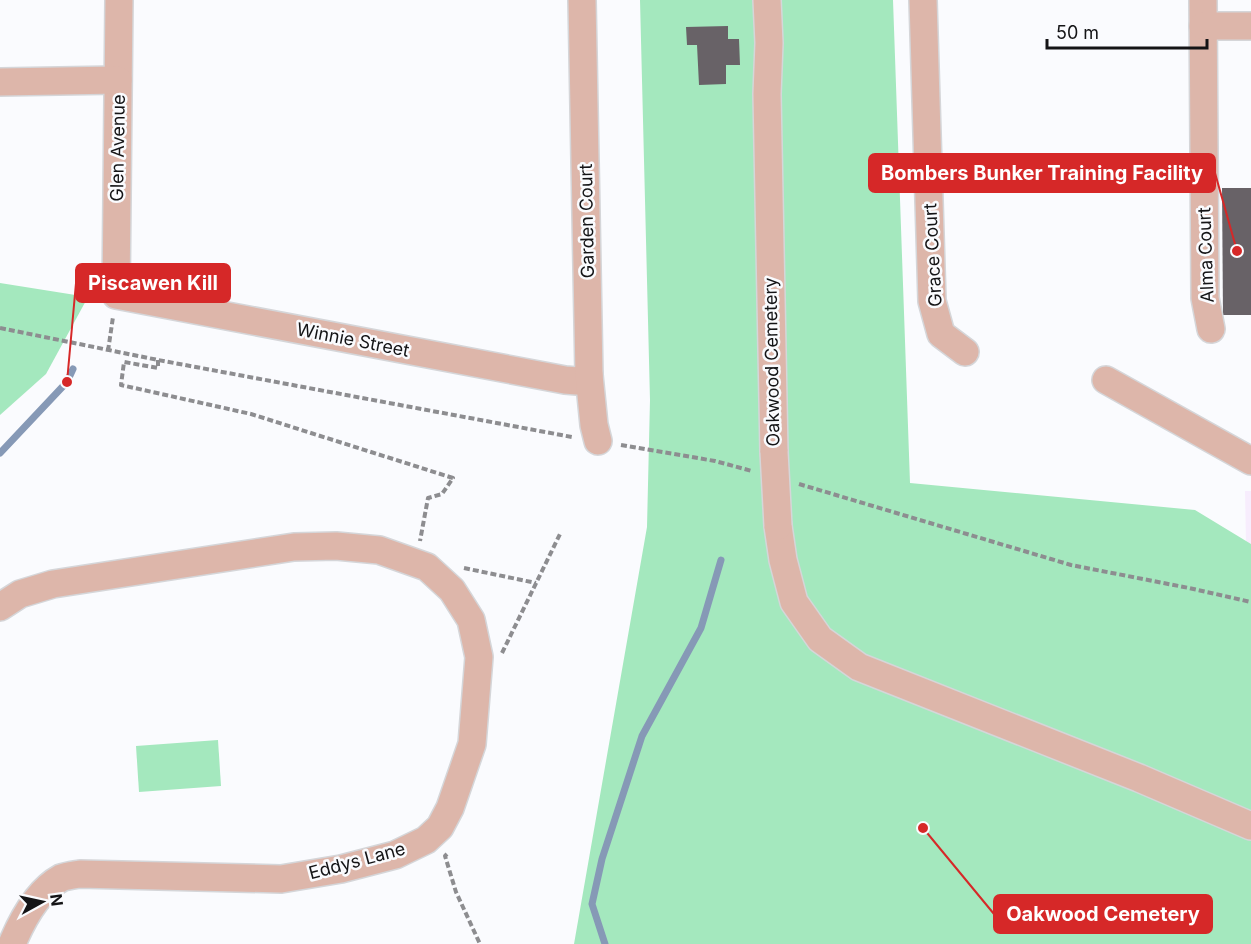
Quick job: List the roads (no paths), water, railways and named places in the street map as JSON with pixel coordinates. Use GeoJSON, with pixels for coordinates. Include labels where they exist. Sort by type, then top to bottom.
{"type":"FeatureCollection","features":[{"type":"Feature","properties":{"kind":"street","name":"Glen Avenue"},"geometry":{"type":"LineString","coordinates":[[116,295],[119,0]]}},
{"type":"Feature","properties":{"kind":"street","name":"Garden Court"},"geometry":{"type":"LineString","coordinates":[[582,0],[589,375],[594,425],[598,441]]}},
{"type":"Feature","properties":{"kind":"street","name":"Oakwood Cemetery"},"geometry":{"type":"LineString","coordinates":[[767,0],[769,43],[767,106],[768,463],[783,560],[794,602],[820,639],[859,667],[1128,774],[1251,826]]}},
{"type":"Feature","properties":{"kind":"street","name":"Grace Court"},"geometry":{"type":"LineString","coordinates":[[923,0],[932,301],[941,334],[965,352]]}},
{"type":"Feature","properties":{"kind":"street"},"geometry":{"type":"LineString","coordinates":[[1203,13],[1251,26]]}},
{"type":"Feature","properties":{"kind":"street","name":"Alma Court"},"geometry":{"type":"LineString","coordinates":[[1203,13],[1205,298],[1211,329]]}},
{"type":"Feature","properties":{"kind":"street"},"geometry":{"type":"LineString","coordinates":[[0,82],[118,80]]}},
{"type":"Feature","properties":{"kind":"street","name":"Winnie Street"},"geometry":{"type":"LineString","coordinates":[[116,295],[565,380],[577,381],[589,375]]}},
{"type":"Feature","properties":{"kind":"street"},"geometry":{"type":"LineString","coordinates":[[1106,380],[1251,461]]}},
{"type":"Feature","properties":{"kind":"street","name":"Eddys Lane"},"geometry":{"type":"LineString","coordinates":[[0,607],[20,594],[53,584],[294,547],[336,546],[379,550],[421,550],[427,567],[452,590],[471,620],[479,657],[472,744],[441,827],[426,840],[394,855],[341,869],[281,879],[80,874],[61,878],[35,903],[23,920],[12,944]]}},
{"type":"Feature","properties":{"kind":"waterway"},"geometry":{"type":"LineString","coordinates":[[0,453],[67,382],[73,369]]}},
{"type":"Feature","properties":{"kind":"waterway"},"geometry":{"type":"LineString","coordinates":[[605,944],[592,904],[602,859],[642,736],[701,628],[721,560]]}},
{"type":"Feature","properties":{"kind":"place","name":"Bombers Bunker Training Facility"},"geometry":{"type":"Point","coordinates":[1237,251]}},
{"type":"Feature","properties":{"kind":"place","name":"Piscawen Kill"},"geometry":{"type":"Point","coordinates":[67,382]}},
{"type":"Feature","properties":{"kind":"place","name":"Oakwood Cemetery"},"geometry":{"type":"Point","coordinates":[923,828]}}]}
